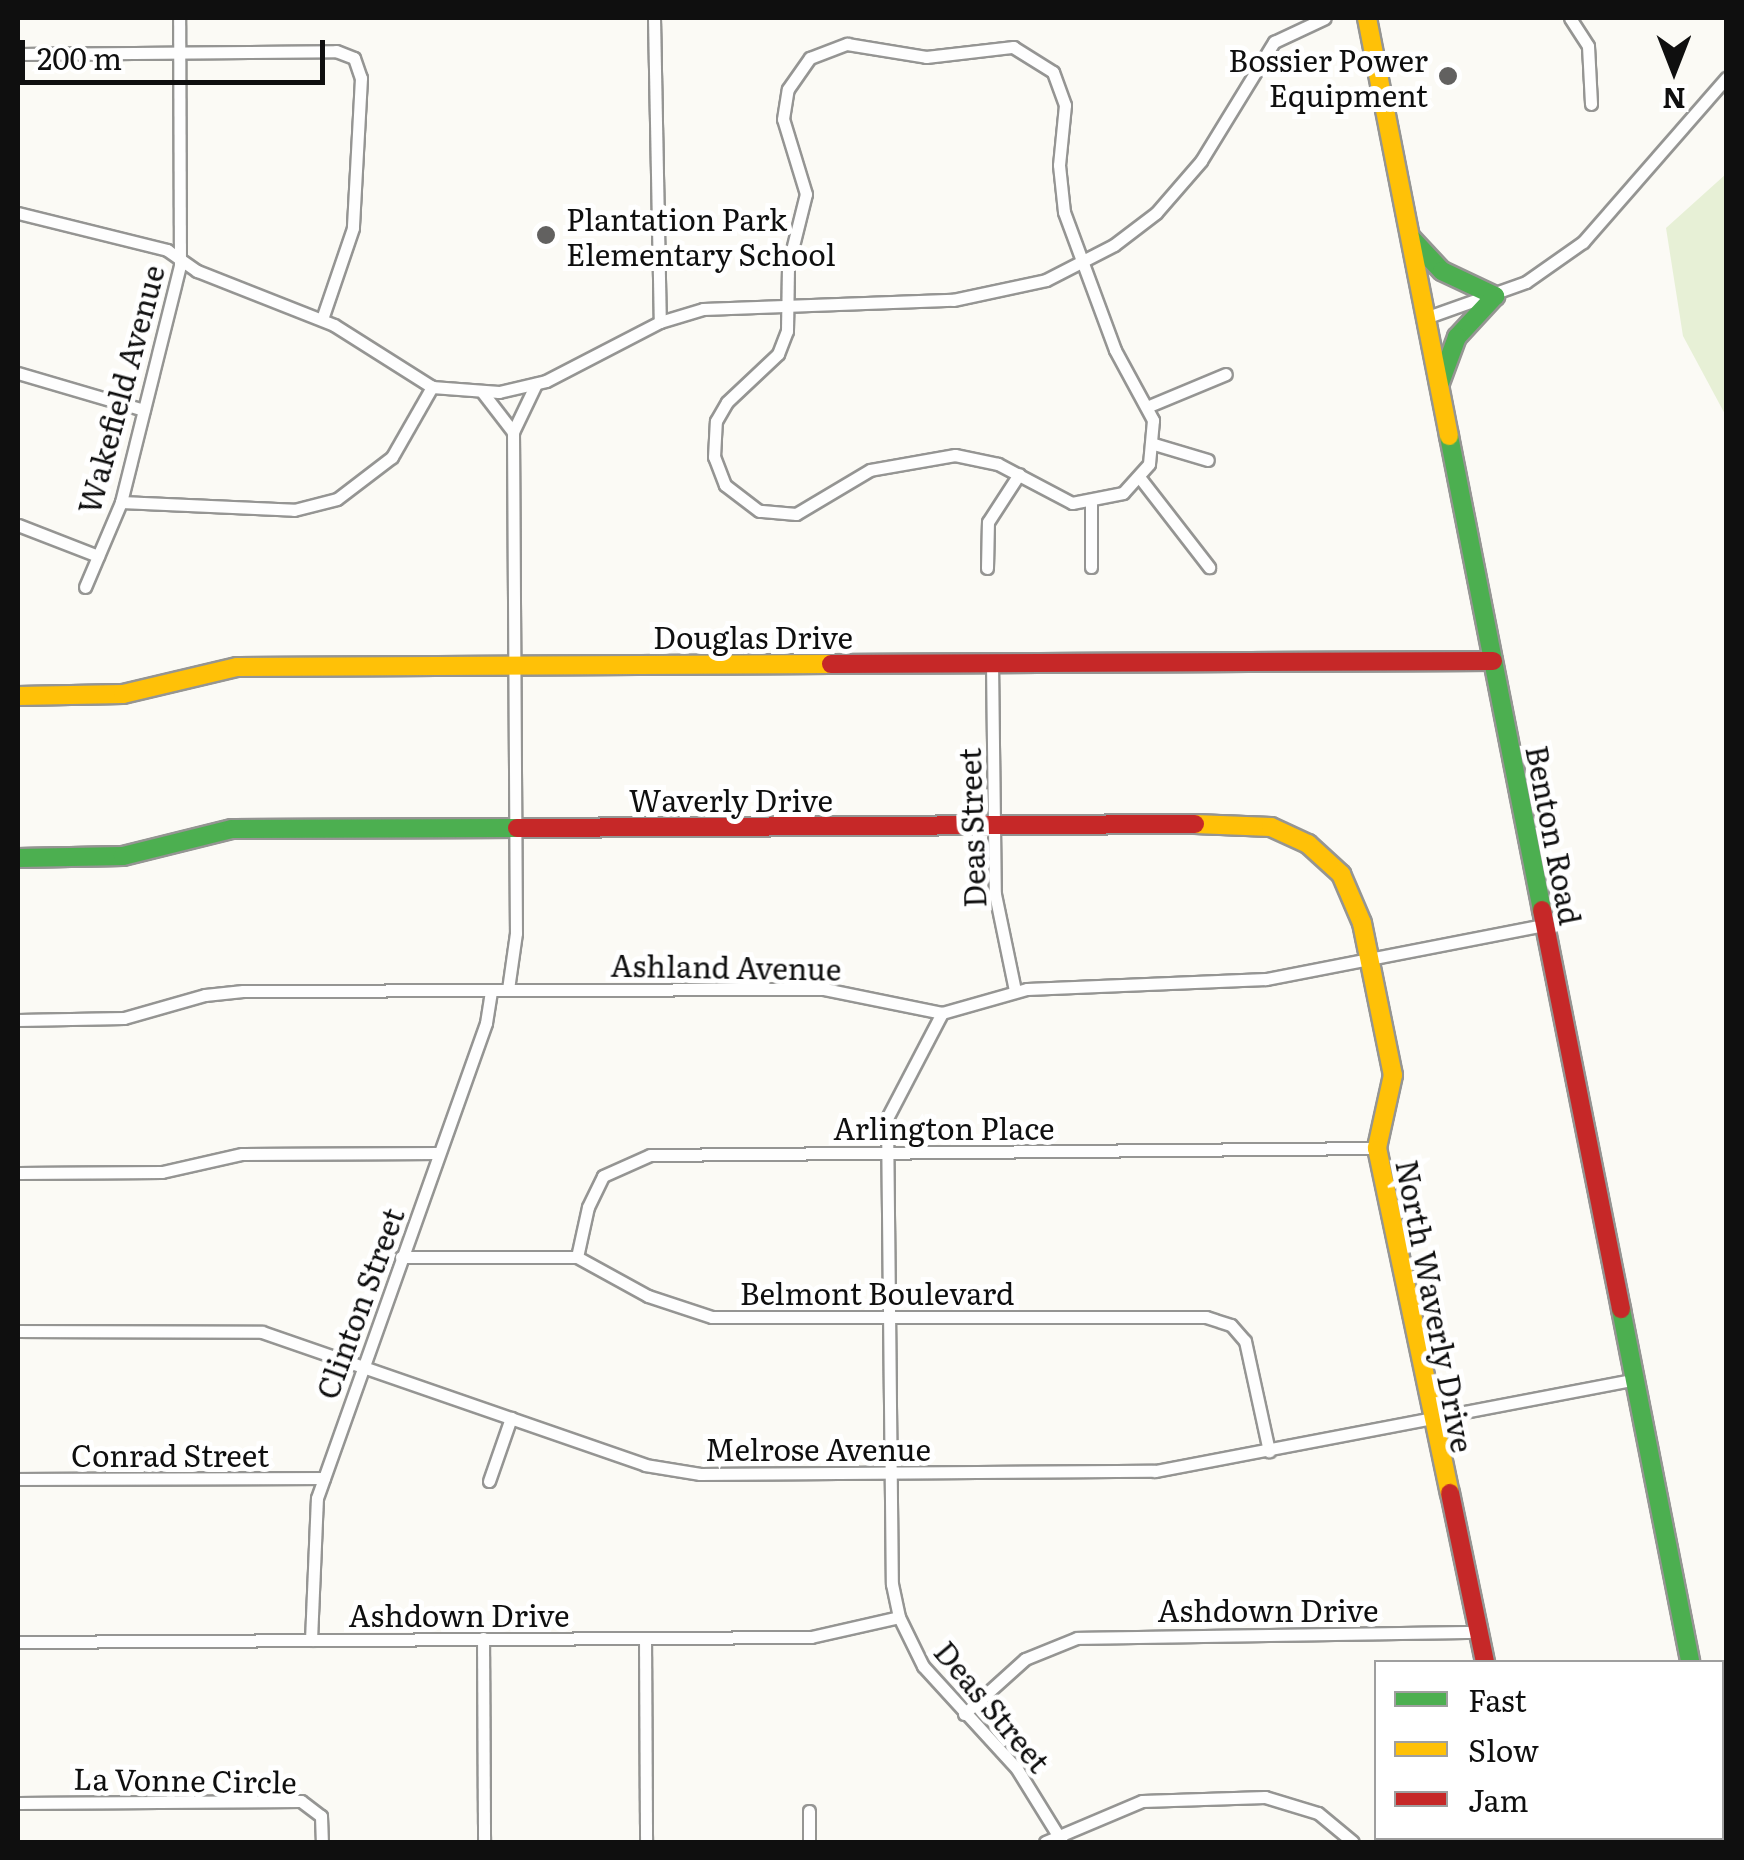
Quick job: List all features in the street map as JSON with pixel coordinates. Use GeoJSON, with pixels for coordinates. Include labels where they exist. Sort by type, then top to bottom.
{"type":"FeatureCollection","features":[{"type":"Feature","properties":{"kind":"street","name":"Wakefield Avenue"},"geometry":{"type":"LineString","coordinates":[[84,588],[121,502],[180,258],[179,18]]}},
{"type":"Feature","properties":{"kind":"street"},"geometry":{"type":"LineString","coordinates":[[654,18],[660,322]]}},
{"type":"Feature","properties":{"kind":"street"},"geometry":{"type":"LineString","coordinates":[[18,213],[180,258],[322,320],[432,387],[482,393],[536,384],[660,322],[729,304],[976,298],[1082,264],[1174,194],[1274,42],[1325,18]]}},
{"type":"Feature","properties":{"kind":"street","name":"Benton Road"},"geometry":{"type":"LineString","coordinates":[[1367,18],[1690,1660]]}},
{"type":"Feature","properties":{"kind":"street"},"geometry":{"type":"LineString","coordinates":[[1570,18],[1588,46],[1590,104]]}},
{"type":"Feature","properties":{"kind":"street"},"geometry":{"type":"LineString","coordinates":[[847,44],[926,57],[1013,46],[1044,64],[1065,105],[1061,198],[1082,264],[1115,350],[1149,406],[1154,444],[1140,478],[1114,498],[1091,504],[1053,498],[1019,474],[982,459],[936,455],[870,470],[796,514],[759,511],[736,497],[717,469],[716,421],[726,402],[778,354],[788,302],[788,266],[806,194],[785,130],[785,98],[810,58],[847,44]]}},
{"type":"Feature","properties":{"kind":"street"},"geometry":{"type":"LineString","coordinates":[[18,54],[336,51],[358,64],[353,228],[322,320]]}},
{"type":"Feature","properties":{"kind":"street"},"geometry":{"type":"LineString","coordinates":[[1425,318],[1494,296],[1556,264],[1613,211],[1726,78]]}},
{"type":"Feature","properties":{"kind":"street"},"geometry":{"type":"LineString","coordinates":[[1408,233],[1442,271],[1494,296]]}},
{"type":"Feature","properties":{"kind":"street"},"geometry":{"type":"LineString","coordinates":[[1439,388],[1457,337],[1494,296]]}},
{"type":"Feature","properties":{"kind":"street"},"geometry":{"type":"LineString","coordinates":[[18,372],[144,410]]}},
{"type":"Feature","properties":{"kind":"street"},"geometry":{"type":"LineString","coordinates":[[1149,406],[1226,374]]}},
{"type":"Feature","properties":{"kind":"street"},"geometry":{"type":"LineString","coordinates":[[508,990],[516,933],[513,432],[536,384]]}},
{"type":"Feature","properties":{"kind":"street"},"geometry":{"type":"LineString","coordinates":[[121,502],[278,510],[338,498],[392,458],[432,387]]}},
{"type":"Feature","properties":{"kind":"street"},"geometry":{"type":"LineString","coordinates":[[482,393],[513,432]]}},
{"type":"Feature","properties":{"kind":"street"},"geometry":{"type":"LineString","coordinates":[[1154,444],[1208,460]]}},
{"type":"Feature","properties":{"kind":"street"},"geometry":{"type":"LineString","coordinates":[[987,568],[988,522],[1019,474]]}},
{"type":"Feature","properties":{"kind":"street"},"geometry":{"type":"LineString","coordinates":[[1140,478],[1209,566]]}},
{"type":"Feature","properties":{"kind":"street"},"geometry":{"type":"LineString","coordinates":[[1091,504],[1091,567]]}},
{"type":"Feature","properties":{"kind":"street"},"geometry":{"type":"LineString","coordinates":[[18,525],[98,556]]}},
{"type":"Feature","properties":{"kind":"street","name":"Douglas Drive"},"geometry":{"type":"LineString","coordinates":[[18,696],[123,694],[237,667],[1493,661]]}},
{"type":"Feature","properties":{"kind":"street","name":"Deas Street"},"geometry":{"type":"LineString","coordinates":[[992,662],[995,894],[1015,991]]}},
{"type":"Feature","properties":{"kind":"street","name":"Waverly Drive"},"geometry":{"type":"LineString","coordinates":[[18,858],[124,856],[232,829],[1222,824],[1282,831],[1320,852],[1341,874],[1359,912],[1369,960]]}},
{"type":"Feature","properties":{"kind":"street","name":"Ashland Avenue"},"geometry":{"type":"LineString","coordinates":[[18,1020],[124,1018],[215,993],[492,990],[838,990],[942,1013],[1015,991],[1225,985],[1545,925]]}},
{"type":"Feature","properties":{"kind":"street","name":"North Waverly Drive"},"geometry":{"type":"LineString","coordinates":[[1369,960],[1394,1075],[1377,1148],[1484,1660]]}},
{"type":"Feature","properties":{"kind":"street","name":"Clinton Street"},"geometry":{"type":"LineString","coordinates":[[311,1640],[312,1524],[324,1478],[440,1152],[492,990]]}},
{"type":"Feature","properties":{"kind":"street","name":"Deas Street"},"geometry":{"type":"LineString","coordinates":[[942,1013],[891,1101],[890,1568],[898,1616],[923,1666],[1017,1770],[1061,1839]]}},
{"type":"Feature","properties":{"kind":"street","name":"Arlington Place"},"geometry":{"type":"LineString","coordinates":[[577,1256],[596,1186],[630,1159],[888,1152],[1377,1148]]}},
{"type":"Feature","properties":{"kind":"street"},"geometry":{"type":"LineString","coordinates":[[18,1174],[162,1172],[242,1154],[440,1152]]}},
{"type":"Feature","properties":{"kind":"street","name":"Belmont Boulevard"},"geometry":{"type":"LineString","coordinates":[[401,1257],[577,1256],[648,1296],[700,1314],[1174,1315],[1220,1320],[1239,1332],[1250,1352],[1269,1451]]}},
{"type":"Feature","properties":{"kind":"street","name":"Melrose Avenue"},"geometry":{"type":"LineString","coordinates":[[18,1331],[243,1330],[364,1364],[662,1470],[1134,1473],[1269,1451],[1633,1380]]}},
{"type":"Feature","properties":{"kind":"street"},"geometry":{"type":"LineString","coordinates":[[489,1480],[511,1418]]}},
{"type":"Feature","properties":{"kind":"street","name":"Conrad Street"},"geometry":{"type":"LineString","coordinates":[[18,1479],[324,1478]]}},
{"type":"Feature","properties":{"kind":"street","name":"Ashdown Drive"},"geometry":{"type":"LineString","coordinates":[[18,1642],[811,1637],[898,1616]]}},
{"type":"Feature","properties":{"kind":"street","name":"Ashdown Drive"},"geometry":{"type":"LineString","coordinates":[[964,1714],[1025,1658],[1078,1638],[1477,1632]]}},
{"type":"Feature","properties":{"kind":"street"},"geometry":{"type":"LineString","coordinates":[[482,1638],[484,1842]]}},
{"type":"Feature","properties":{"kind":"street"},"geometry":{"type":"LineString","coordinates":[[645,1638],[646,1842]]}},
{"type":"Feature","properties":{"kind":"street"},"geometry":{"type":"LineString","coordinates":[[1046,1842],[1061,1839],[1142,1800],[1265,1797],[1318,1812],[1352,1842]]}},
{"type":"Feature","properties":{"kind":"street","name":"La Vonne Circle"},"geometry":{"type":"LineString","coordinates":[[18,1803],[302,1802],[320,1816],[322,1842]]}},
{"type":"Feature","properties":{"kind":"street"},"geometry":{"type":"LineString","coordinates":[[808,1811],[809,1842]]}},
{"type":"Feature","properties":{"kind":"green space"},"geometry":{"type":"Polygon","coordinates":[[[1726,174],[1726,416],[1683,336],[1666,228],[1726,174]]]}},
{"type":"Feature","properties":{"kind":"traffic: fast"},"geometry":{"type":"LineString","coordinates":[[1411,238],[1442,271],[1495,296],[1457,337],[1440,383]]}},
{"type":"Feature","properties":{"kind":"traffic: fast"},"geometry":{"type":"LineString","coordinates":[[1449,436],[1542,910]]}},
{"type":"Feature","properties":{"kind":"traffic: fast"},"geometry":{"type":"LineString","coordinates":[[18,858],[123,856],[232,829],[517,828]]}},
{"type":"Feature","properties":{"kind":"traffic: fast"},"geometry":{"type":"LineString","coordinates":[[1621,1309],[1690,1660]]}},
{"type":"Feature","properties":{"kind":"traffic: slow"},"geometry":{"type":"LineString","coordinates":[[1367,18],[1449,436]]}},
{"type":"Feature","properties":{"kind":"traffic: slow"},"geometry":{"type":"LineString","coordinates":[[18,696],[123,694],[237,667],[831,664]]}},
{"type":"Feature","properties":{"kind":"traffic: slow"},"geometry":{"type":"LineString","coordinates":[[1195,824],[1271,827],[1308,844],[1341,874],[1362,923],[1393,1075],[1377,1148],[1450,1493]]}},
{"type":"Feature","properties":{"kind":"traffic: jam"},"geometry":{"type":"LineString","coordinates":[[831,664],[1493,661]]}},
{"type":"Feature","properties":{"kind":"traffic: jam"},"geometry":{"type":"LineString","coordinates":[[517,828],[1195,824]]}},
{"type":"Feature","properties":{"kind":"traffic: jam"},"geometry":{"type":"LineString","coordinates":[[1542,910],[1621,1309]]}},
{"type":"Feature","properties":{"kind":"traffic: jam"},"geometry":{"type":"LineString","coordinates":[[1450,1493],[1485,1660]]}},
{"type":"Feature","properties":{"kind":"traffic: jam"},"geometry":{"type":"LineString","coordinates":[[1724,1801],[1726,1811]]}},
{"type":"Feature","properties":{"kind":"place","name":"Bossier Power Equipment"},"geometry":{"type":"Point","coordinates":[1448,76]}},
{"type":"Feature","properties":{"kind":"place","name":"Plantation Park Elementary School"},"geometry":{"type":"Point","coordinates":[546,235]}}]}
